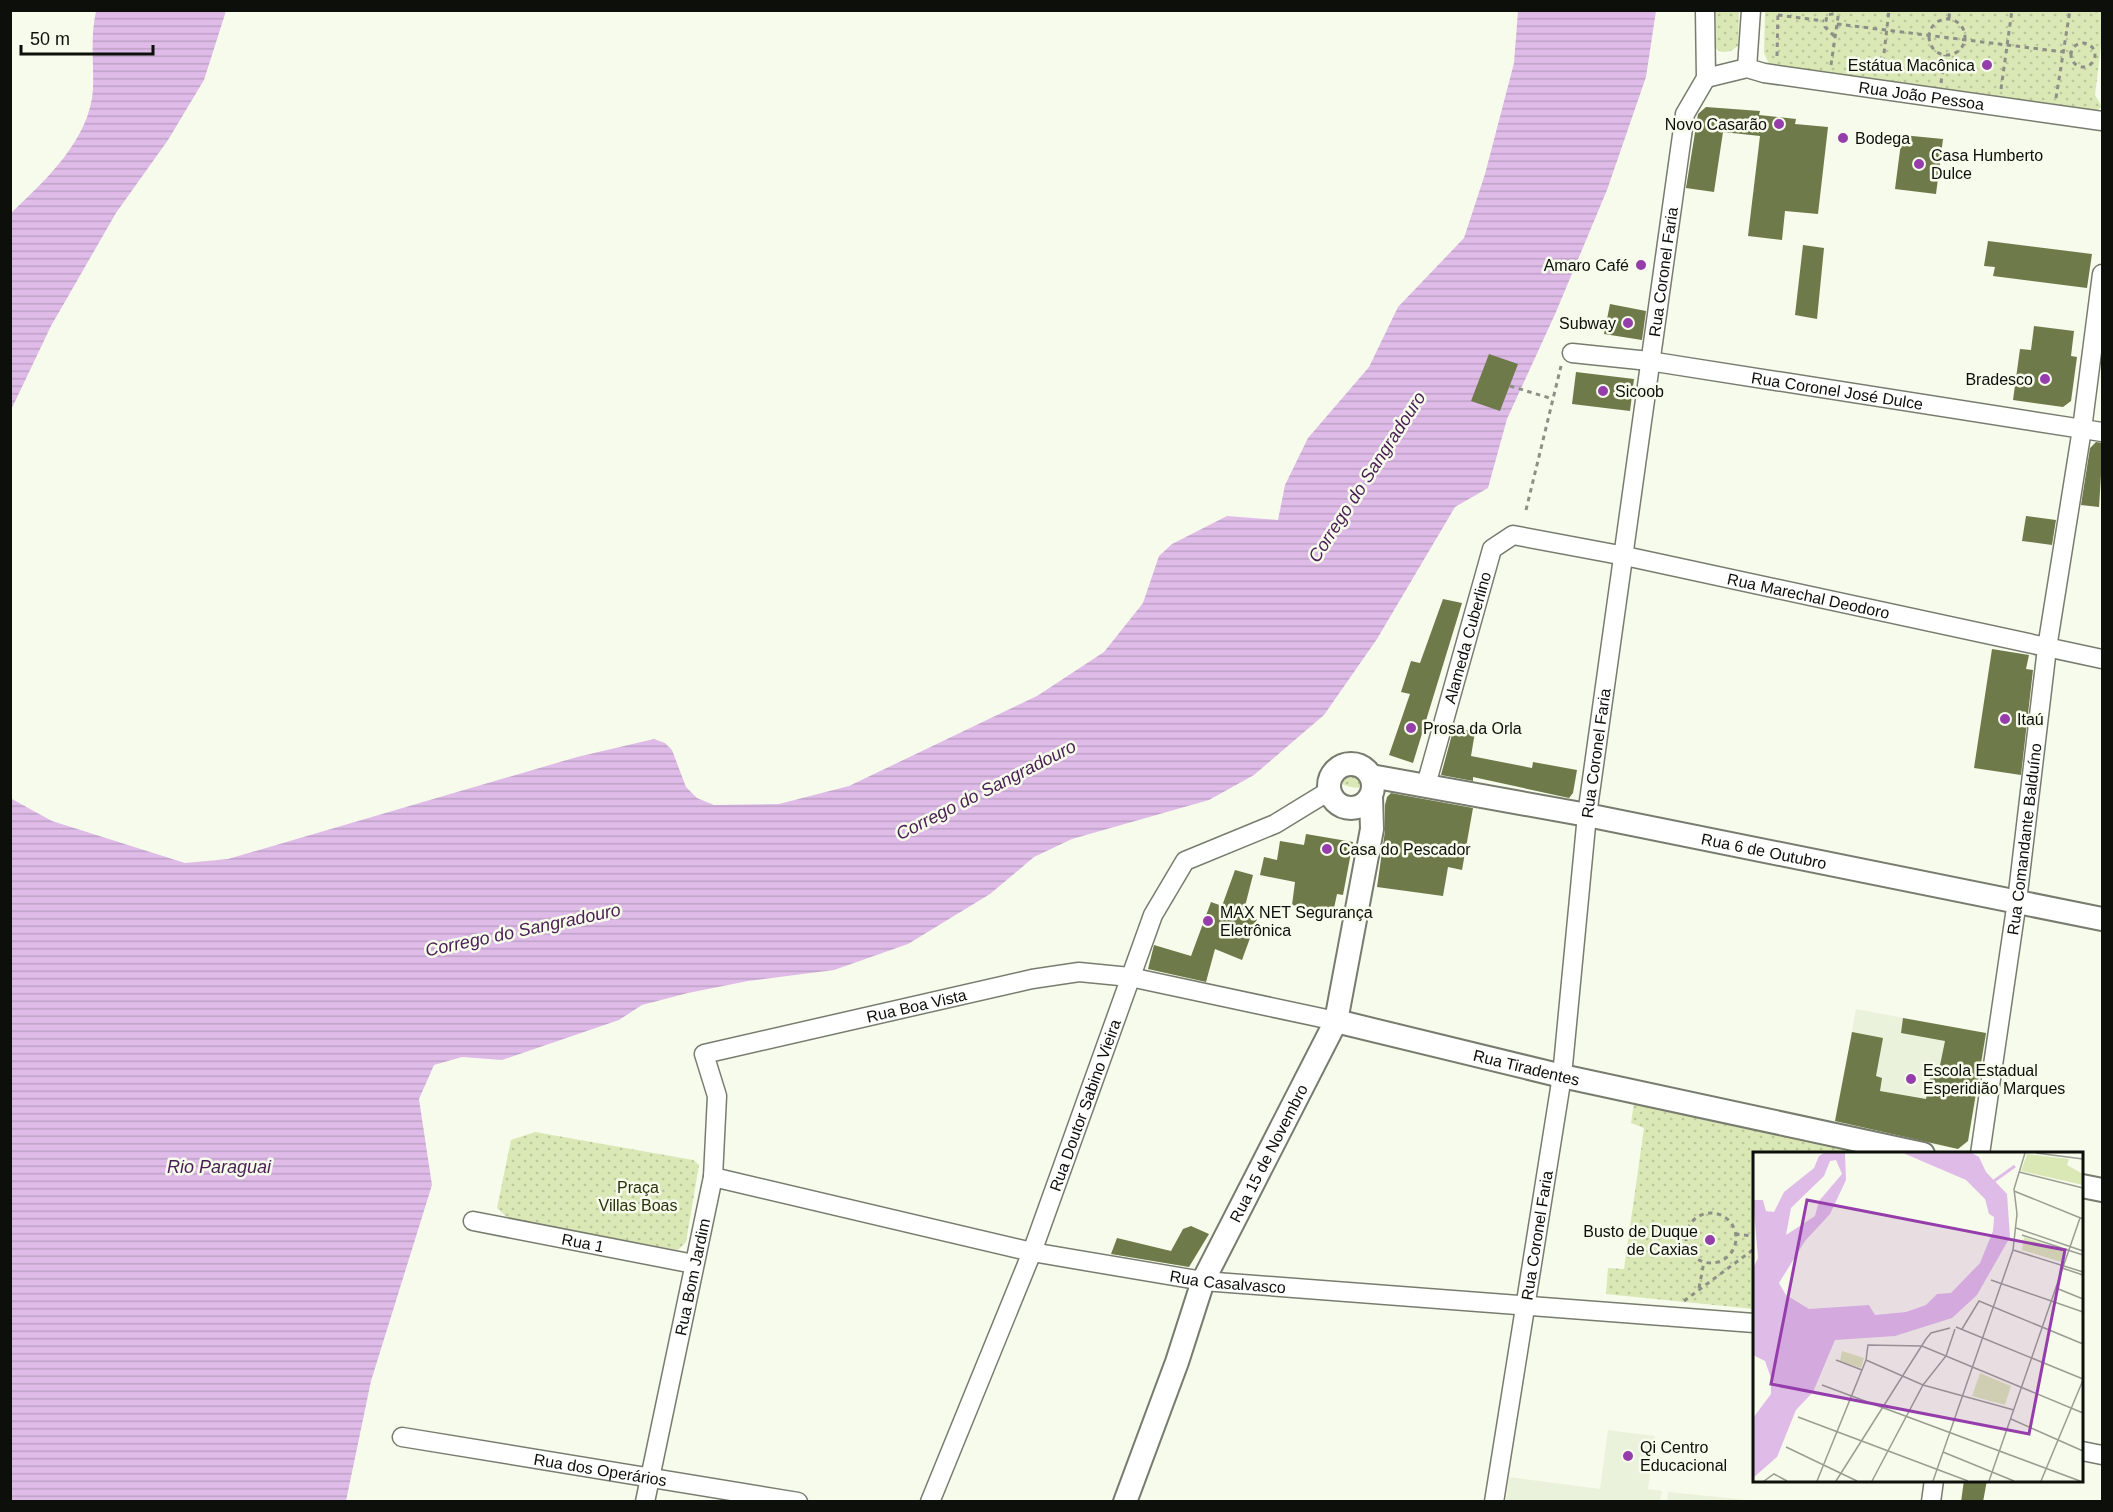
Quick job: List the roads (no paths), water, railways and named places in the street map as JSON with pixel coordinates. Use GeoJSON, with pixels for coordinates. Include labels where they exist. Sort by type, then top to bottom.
{"type":"FeatureCollection","features":[{"type":"Feature","properties":{"kind":"street"},"geometry":{"type":"LineString","coordinates":[[1705,10],[1706,78]]}},
{"type":"Feature","properties":{"kind":"street"},"geometry":{"type":"LineString","coordinates":[[1747,68],[1751,10]]}},
{"type":"Feature","properties":{"kind":"street","name":"Rua João Pessoa"},"geometry":{"type":"LineString","coordinates":[[1706,78],[1747,68],[1764,73],[2103,121]]}},
{"type":"Feature","properties":{"kind":"street","name":"Rua Coronel Faria"},"geometry":{"type":"LineString","coordinates":[[1494,1502],[1562,1076],[1587,815],[1685,114],[1706,78]]}},
{"type":"Feature","properties":{"kind":"street","name":"Rua Comandante Balduíno"},"geometry":{"type":"LineString","coordinates":[[1980,1152],[2018,902],[2047,648],[2100,320],[2103,274]]}},
{"type":"Feature","properties":{"kind":"street","name":"Rua Coronel José Dulce"},"geometry":{"type":"LineString","coordinates":[[1572,353],[1649,361],[2103,432]]}},
{"type":"Feature","properties":{"kind":"street","name":"Rua Marechal Deodoro"},"geometry":{"type":"LineString","coordinates":[[1513,535],[1625,556],[2047,648],[2103,658]]}},
{"type":"Feature","properties":{"kind":"street","name":"Alameda Cuberlino"},"geometry":{"type":"LineString","coordinates":[[1426,784],[1492,549],[1513,535]]}},
{"type":"Feature","properties":{"kind":"street"},"geometry":{"type":"LineString","coordinates":[[1354,764],[1371,786],[1359,807],[1344,807],[1337,804],[1329,791],[1331,776],[1341,766],[1354,764]]}},
{"type":"Feature","properties":{"kind":"street","name":"Rua 6 de Outubro"},"geometry":{"type":"LineString","coordinates":[[1371,786],[1426,784],[2103,920]]}},
{"type":"Feature","properties":{"kind":"street","name":"Rua 15 de Novembro"},"geometry":{"type":"LineString","coordinates":[[1125,1502],[1203,1281],[1336,1021],[1372,829],[1371,786]]}},
{"type":"Feature","properties":{"kind":"street","name":"Rua Doutor Sabino Vieira"},"geometry":{"type":"LineString","coordinates":[[930,1502],[1032,1252],[1153,915],[1185,861],[1275,824],[1329,791]]}},
{"type":"Feature","properties":{"kind":"street","name":"Rua Boa Vista"},"geometry":{"type":"LineString","coordinates":[[704,1054],[1032,979],[1079,972],[1130,977]]}},
{"type":"Feature","properties":{"kind":"street","name":"Rua Tiradentes"},"geometry":{"type":"LineString","coordinates":[[1130,977],[1336,1021],[1562,1076],[1914,1152]]}},
{"type":"Feature","properties":{"kind":"street","name":"Rua Bom Jardim"},"geometry":{"type":"LineString","coordinates":[[645,1502],[713,1177],[717,1096],[704,1054]]}},
{"type":"Feature","properties":{"kind":"street","name":"Rua Casalvasco"},"geometry":{"type":"LineString","coordinates":[[713,1177],[1032,1252],[1203,1281],[1753,1323]]}},
{"type":"Feature","properties":{"kind":"street"},"geometry":{"type":"LineString","coordinates":[[2083,1186],[2103,1190]]}},
{"type":"Feature","properties":{"kind":"street","name":"Rua 1"},"geometry":{"type":"LineString","coordinates":[[473,1221],[694,1264]]}},
{"type":"Feature","properties":{"kind":"street","name":"Rua dos Operários"},"geometry":{"type":"LineString","coordinates":[[402,1437],[650,1475],[798,1502]]}},
{"type":"Feature","properties":{"kind":"street"},"geometry":{"type":"LineString","coordinates":[[2083,1451],[2103,1455]]}},
{"type":"Feature","properties":{"kind":"street"},"geometry":{"type":"LineString","coordinates":[[1931,1502],[1934,1482]]}},
{"type":"Feature","properties":{"kind":"water"},"geometry":{"type":"Polygon","coordinates":[[[96,11],[226,11],[204,80],[168,140],[116,213],[51,326],[11,410],[11,213],[52,172],[75,142],[84,125],[93,89],[93,41],[96,11]]]}},
{"type":"Feature","properties":{"kind":"water","name":"Rio Paraguai"},"geometry":{"type":"Polygon","coordinates":[[[1518,11],[1656,11],[1646,77],[1607,190],[1556,312],[1507,419],[1488,488],[1455,507],[1377,639],[1324,715],[1254,775],[1209,800],[1072,839],[1034,857],[990,894],[908,944],[834,970],[748,981],[642,1005],[619,1020],[502,1060],[462,1057],[434,1065],[419,1099],[432,1185],[371,1381],[346,1501],[11,1501],[10,798],[52,821],[185,863],[228,859],[577,757],[654,739],[665,743],[672,750],[686,787],[697,798],[714,805],[779,804],[849,786],[1037,696],[1104,652],[1143,603],[1159,556],[1172,544],[1227,516],[1278,520],[1285,485],[1308,438],[1369,367],[1398,307],[1464,238],[1485,174],[1514,63],[1518,11]]]}},
{"type":"Feature","properties":{"kind":"place","name":"Estátua Macônica"},"geometry":{"type":"Point","coordinates":[1987,65]}},
{"type":"Feature","properties":{"kind":"place","name":"Novo Casarão"},"geometry":{"type":"Point","coordinates":[1779,124]}},
{"type":"Feature","properties":{"kind":"place","name":"Bodega"},"geometry":{"type":"Point","coordinates":[1843,138]}},
{"type":"Feature","properties":{"kind":"place","name":"Casa Humberto Dulce"},"geometry":{"type":"Point","coordinates":[1919,164]}},
{"type":"Feature","properties":{"kind":"place","name":"Amaro Café"},"geometry":{"type":"Point","coordinates":[1641,265]}},
{"type":"Feature","properties":{"kind":"place","name":"Subway"},"geometry":{"type":"Point","coordinates":[1628,323]}},
{"type":"Feature","properties":{"kind":"place","name":"Bradesco"},"geometry":{"type":"Point","coordinates":[2045,379]}},
{"type":"Feature","properties":{"kind":"place","name":"Sicoob"},"geometry":{"type":"Point","coordinates":[1603,391]}},
{"type":"Feature","properties":{"kind":"place","name":"Itaú"},"geometry":{"type":"Point","coordinates":[2005,719]}},
{"type":"Feature","properties":{"kind":"place","name":"Prosa da Orla"},"geometry":{"type":"Point","coordinates":[1411,728]}},
{"type":"Feature","properties":{"kind":"place","name":"Casa do Pescador"},"geometry":{"type":"Point","coordinates":[1327,849]}},
{"type":"Feature","properties":{"kind":"place","name":"MAX NET Segurança Eletrônica"},"geometry":{"type":"Point","coordinates":[1208,921]}},
{"type":"Feature","properties":{"kind":"place","name":"Escola Estadual Esperidião Marques"},"geometry":{"type":"Point","coordinates":[1911,1079]}},
{"type":"Feature","properties":{"kind":"place","name":"Busto de Duque de Caxias"},"geometry":{"type":"Point","coordinates":[1710,1240]}},
{"type":"Feature","properties":{"kind":"place","name":"Qi Centro Educacional"},"geometry":{"type":"Point","coordinates":[1628,1456]}},
{"type":"Feature","properties":{"kind":"water label","name":"Corrego do Sangradouro"},"geometry":{"type":"Point","coordinates":[1367,477]}},
{"type":"Feature","properties":{"kind":"water label","name":"Corrego do Sangradouro"},"geometry":{"type":"Point","coordinates":[986,790]}},
{"type":"Feature","properties":{"kind":"water label","name":"Corrego do Sangradouro"},"geometry":{"type":"Point","coordinates":[523,930]}},
{"type":"Feature","properties":{"kind":"park label","name":"Praça Villas Boas"},"geometry":{"type":"Point","coordinates":[638,1196]}}]}
